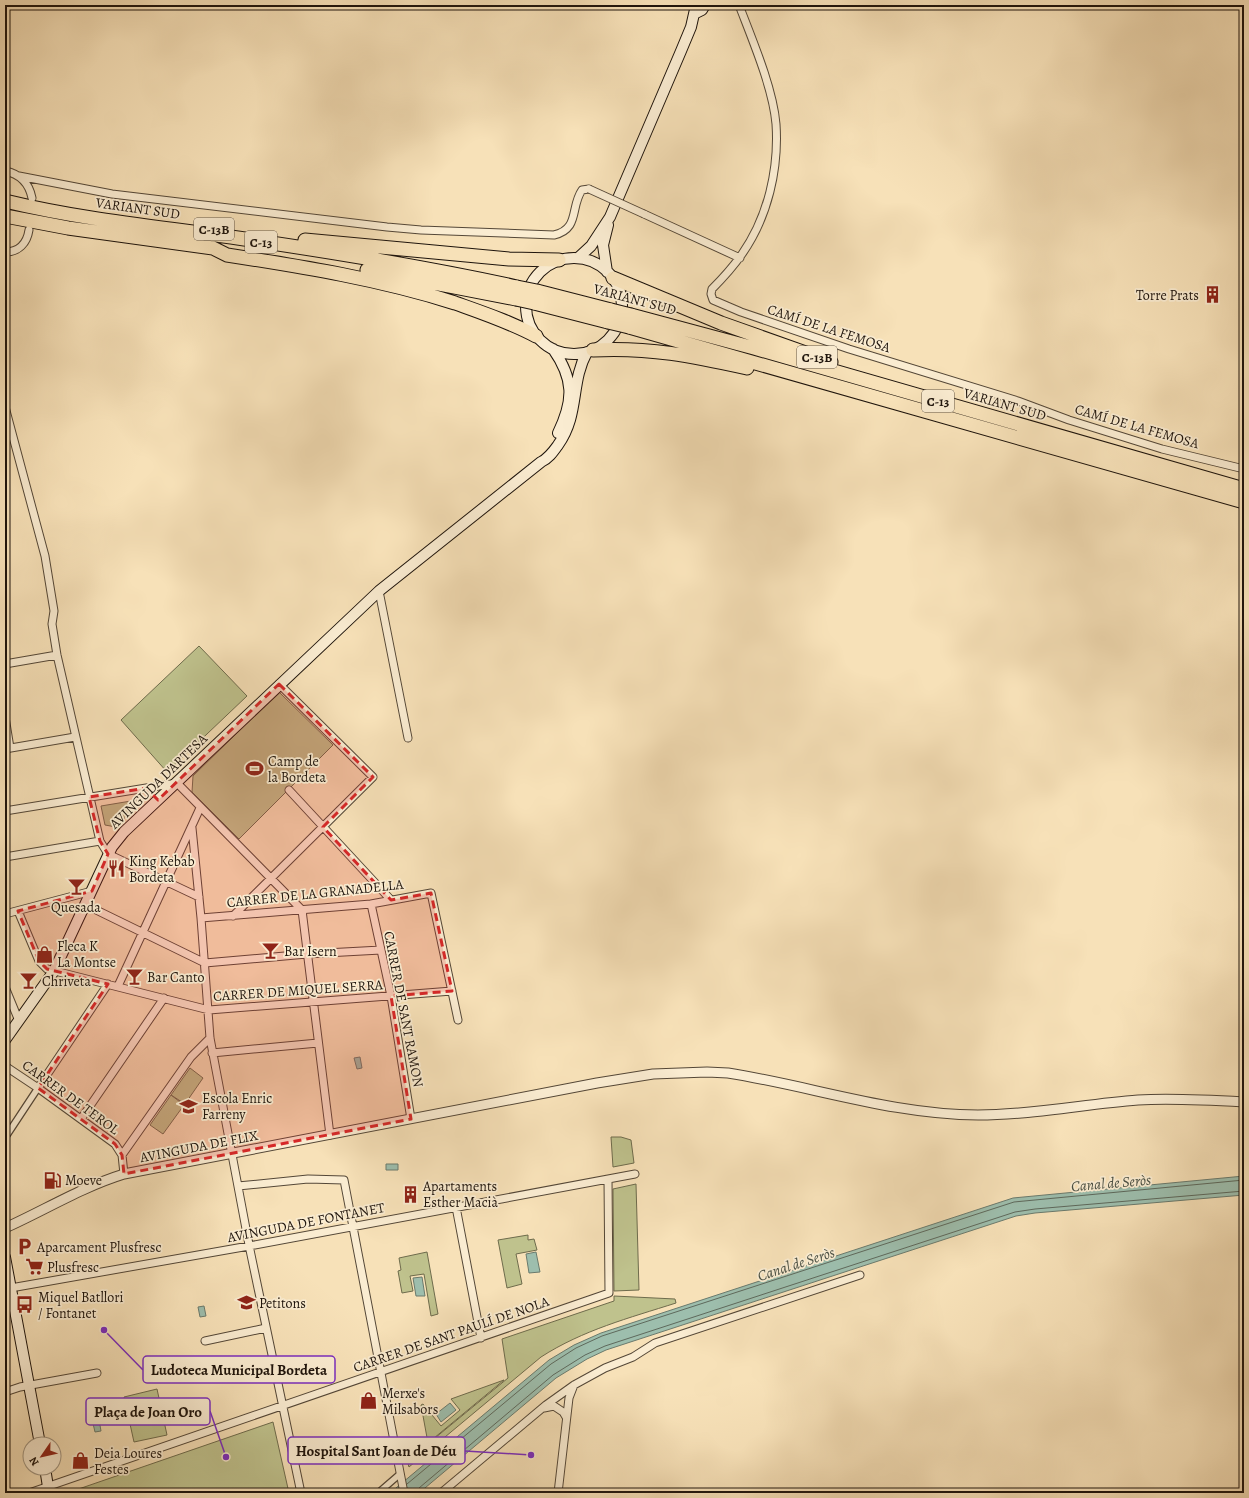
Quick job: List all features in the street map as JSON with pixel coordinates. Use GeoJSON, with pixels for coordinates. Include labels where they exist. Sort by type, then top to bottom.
{"type":"FeatureCollection","features":[{"type":"Feature","properties":{"kind":"highway","name":"VARIANT SUD"},"geometry":{"type":"LineString","coordinates":[[5,201],[73,215],[340,253],[447,272],[516,293]]}},
{"type":"Feature","properties":{"kind":"highway","name":"C-13B"},"geometry":{"type":"LineString","coordinates":[[73,215],[90,213],[290,238],[501,259],[559,260]]}},
{"type":"Feature","properties":{"kind":"highway","name":"C-13"},"geometry":{"type":"LineString","coordinates":[[5,216],[68,228],[213,248]]}},
{"type":"Feature","properties":{"kind":"highway","name":"VARIANT SUD"},"geometry":{"type":"LineString","coordinates":[[213,248],[535,297],[1023,425],[1244,489]]}},
{"type":"Feature","properties":{"kind":"highway","name":"C-13B"},"geometry":{"type":"LineString","coordinates":[[213,248],[227,255],[324,270],[406,288],[520,326],[536,336]]}},
{"type":"Feature","properties":{"kind":"highway","name":"C-13B"},"geometry":{"type":"LineString","coordinates":[[610,275],[668,302],[763,339],[882,378],[1014,418],[1023,425]]}},
{"type":"Feature","properties":{"kind":"highway","name":"VARIANT SUD"},"geometry":{"type":"LineString","coordinates":[[630,321],[958,420]]}},
{"type":"Feature","properties":{"kind":"highway","name":"C-13B"},"geometry":{"type":"LineString","coordinates":[[590,351],[636,349],[678,354],[786,378],[948,422],[958,420]]}},
{"type":"Feature","properties":{"kind":"highway","name":"C-13"},"geometry":{"type":"LineString","coordinates":[[958,420],[1244,502]]}},
{"type":"Feature","properties":{"kind":"main road"},"geometry":{"type":"LineString","coordinates":[[553,349],[574,354],[590,351],[609,339],[619,322],[622,303],[619,290],[610,275],[603,245],[610,217],[681,51],[695,10],[702,10],[705,5]]}},
{"type":"Feature","properties":{"kind":"main road"},"geometry":{"type":"LineString","coordinates":[[578,258],[591,246],[610,217]]}},
{"type":"Feature","properties":{"kind":"main road"},"geometry":{"type":"LineString","coordinates":[[566,431],[566,423],[572,401],[567,371],[553,349],[536,336],[527,317],[526,302],[529,288],[541,271],[559,260],[578,258],[591,261],[610,275]]}},
{"type":"Feature","properties":{"kind":"main road"},"geometry":{"type":"LineString","coordinates":[[566,431],[574,409],[580,368],[590,351]]}},
{"type":"Feature","properties":{"kind":"main road"},"geometry":{"type":"LineString","coordinates":[[541,462],[562,424],[569,401],[570,386]]}},
{"type":"Feature","properties":{"kind":"main road","name":"AVINGUDA D'ARTESA"},"geometry":{"type":"LineString","coordinates":[[5,1040],[54,971],[92,892],[108,854],[124,832],[382,588],[546,459],[554,450],[566,431]]}},
{"type":"Feature","properties":{"kind":"main road"},"geometry":{"type":"LineString","coordinates":[[5,1257],[8,1288],[38,1436]]}},
{"type":"Feature","properties":{"kind":"main road"},"geometry":{"type":"LineString","coordinates":[[46,1476],[49,1490]]}},
{"type":"Feature","properties":{"kind":"street","name":"CAMÍ DE LA FEMOSA"},"geometry":{"type":"LineString","coordinates":[[739,5],[764,76],[776,123],[776,154],[768,198],[755,234],[740,258],[712,289],[711,294],[713,300],[726,306],[849,349],[1018,401],[1069,420],[1162,449],[1244,469]]}},
{"type":"Feature","properties":{"kind":"street"},"geometry":{"type":"LineString","coordinates":[[5,171],[19,176],[112,194],[387,227],[539,235],[564,233],[572,223],[578,196],[582,190],[589,189],[740,258]]}},
{"type":"Feature","properties":{"kind":"street"},"geometry":{"type":"LineString","coordinates":[[19,176],[28,185],[32,198]]}},
{"type":"Feature","properties":{"kind":"street"},"geometry":{"type":"LineString","coordinates":[[5,252],[13,251],[22,246],[28,238],[30,230]]}},
{"type":"Feature","properties":{"kind":"street"},"geometry":{"type":"LineString","coordinates":[[5,407],[45,556],[54,611],[52,624],[57,655],[100,841],[108,854],[168,881],[199,897]]}},
{"type":"Feature","properties":{"kind":"street"},"geometry":{"type":"LineString","coordinates":[[382,588],[408,738]]}},
{"type":"Feature","properties":{"kind":"street"},"geometry":{"type":"LineString","coordinates":[[5,664],[57,655]]}},
{"type":"Feature","properties":{"kind":"street"},"geometry":{"type":"LineString","coordinates":[[233,916],[373,777],[279,684]]}},
{"type":"Feature","properties":{"kind":"street"},"geometry":{"type":"LineString","coordinates":[[5,717],[8,748],[75,737]]}},
{"type":"Feature","properties":{"kind":"street"},"geometry":{"type":"LineString","coordinates":[[5,811],[177,783],[302,910],[312,1002],[330,1135]]}},
{"type":"Feature","properties":{"kind":"street"},"geometry":{"type":"LineString","coordinates":[[146,788],[157,801]]}},
{"type":"Feature","properties":{"kind":"street"},"geometry":{"type":"LineString","coordinates":[[289,790],[391,900]]}},
{"type":"Feature","properties":{"kind":"street"},"geometry":{"type":"LineString","coordinates":[[118,986],[168,881],[200,808]]}},
{"type":"Feature","properties":{"kind":"street"},"geometry":{"type":"LineString","coordinates":[[192,828],[202,918],[212,1053],[249,1246],[301,1493]]}},
{"type":"Feature","properties":{"kind":"street"},"geometry":{"type":"LineString","coordinates":[[5,857],[100,841]]}},
{"type":"Feature","properties":{"kind":"street"},"geometry":{"type":"LineString","coordinates":[[5,914],[92,892]]}},
{"type":"Feature","properties":{"kind":"street","name":"CARRER DE LA GRANADELLA"},"geometry":{"type":"LineString","coordinates":[[202,918],[371,904],[431,893],[452,991]]}},
{"type":"Feature","properties":{"kind":"street","name":"CARRER DE SANT RAMON"},"geometry":{"type":"LineString","coordinates":[[371,904],[391,996],[411,1119]]}},
{"type":"Feature","properties":{"kind":"street"},"geometry":{"type":"LineString","coordinates":[[86,905],[205,963],[307,954],[381,950]]}},
{"type":"Feature","properties":{"kind":"street"},"geometry":{"type":"LineString","coordinates":[[18,911],[39,961],[47,969],[54,971]]}},
{"type":"Feature","properties":{"kind":"street","name":"CARRER DE MIQUEL SERRA"},"geometry":{"type":"LineString","coordinates":[[54,971],[209,1010],[452,991]]}},
{"type":"Feature","properties":{"kind":"street"},"geometry":{"type":"LineString","coordinates":[[5,1138],[108,984]]}},
{"type":"Feature","properties":{"kind":"street"},"geometry":{"type":"LineString","coordinates":[[5,987],[19,1021]]}},
{"type":"Feature","properties":{"kind":"street"},"geometry":{"type":"LineString","coordinates":[[452,991],[458,1020]]}},
{"type":"Feature","properties":{"kind":"street"},"geometry":{"type":"LineString","coordinates":[[81,1119],[164,998]]}},
{"type":"Feature","properties":{"kind":"street"},"geometry":{"type":"LineString","coordinates":[[122,1155],[191,1057],[210,1038]]}},
{"type":"Feature","properties":{"kind":"street"},"geometry":{"type":"LineString","coordinates":[[212,1053],[318,1043]]}},
{"type":"Feature","properties":{"kind":"street","name":"CARRER DE TEROL"},"geometry":{"type":"LineString","coordinates":[[5,1066],[115,1144],[122,1155],[124,1174]]}},
{"type":"Feature","properties":{"kind":"street","name":"AVINGUDA DE FLIX"},"geometry":{"type":"LineString","coordinates":[[5,1228],[85,1189],[124,1174],[653,1074],[707,1072],[752,1077],[921,1111],[959,1114],[1005,1114],[1138,1100],[1244,1102]]}},
{"type":"Feature","properties":{"kind":"street","name":"AVINGUDA DE FONTANET"},"geometry":{"type":"LineString","coordinates":[[8,1288],[249,1246],[635,1174]]}},
{"type":"Feature","properties":{"kind":"street","name":"CARRER DE SANT PAULÍ DE NOLA"},"geometry":{"type":"LineString","coordinates":[[29,1493],[49,1490],[381,1371],[609,1293],[608,1178]]}},
{"type":"Feature","properties":{"kind":"street"},"geometry":{"type":"LineString","coordinates":[[238,1186],[308,1179],[344,1180],[404,1493]]}},
{"type":"Feature","properties":{"kind":"street"},"geometry":{"type":"LineString","coordinates":[[456,1207],[481,1338]]}},
{"type":"Feature","properties":{"kind":"street"},"geometry":{"type":"LineString","coordinates":[[441,1493],[542,1408],[574,1385],[605,1368],[633,1358],[655,1343],[860,1275]]}},
{"type":"Feature","properties":{"kind":"street"},"geometry":{"type":"LineString","coordinates":[[205,1341],[266,1328]]}},
{"type":"Feature","properties":{"kind":"street"},"geometry":{"type":"LineString","coordinates":[[5,1392],[97,1373]]}},
{"type":"Feature","properties":{"kind":"street"},"geometry":{"type":"LineString","coordinates":[[558,1493],[568,1398],[574,1385]]}},
{"type":"Feature","properties":{"kind":"street"},"geometry":{"type":"LineString","coordinates":[[542,1408],[554,1406],[563,1412],[566,1417]]}},
{"type":"Feature","properties":{"kind":"street"},"geometry":{"type":"LineString","coordinates":[[378,1493],[400,1474]]}},
{"type":"Feature","properties":{"kind":"highlighted area"},"geometry":{"type":"Polygon","coordinates":[[[279,684],[373,777],[323,827],[391,900],[431,893],[452,991],[391,996],[411,1119],[124,1174],[122,1155],[115,1144],[38,1088],[108,984],[47,969],[39,961],[18,911],[92,891],[108,854],[100,841],[89,797],[146,788],[158,800],[279,684]]]}},
{"type":"Feature","properties":{"kind":"green space"},"geometry":{"type":"Polygon","coordinates":[[[199,646],[247,696],[167,772],[121,720],[199,646]]]}},
{"type":"Feature","properties":{"kind":"green space","name":"Camp de la Bordeta"},"geometry":{"type":"Polygon","coordinates":[[[279,692],[333,745],[239,839],[192,792],[193,776],[279,692]]]}},
{"type":"Feature","properties":{"kind":"green space"},"geometry":{"type":"Polygon","coordinates":[[[143,799],[116,827],[105,825],[101,806],[143,799]]]}},
{"type":"Feature","properties":{"kind":"green space"},"geometry":{"type":"Polygon","coordinates":[[[190,1068],[203,1078],[185,1104],[171,1095],[190,1068]]]}},
{"type":"Feature","properties":{"kind":"green space"},"geometry":{"type":"Polygon","coordinates":[[[171,1095],[184,1105],[163,1134],[150,1125],[171,1095]]]}},
{"type":"Feature","properties":{"kind":"green space"},"geometry":{"type":"Polygon","coordinates":[[[611,1137],[621,1137],[631,1140],[634,1163],[613,1167],[611,1137]]]}},
{"type":"Feature","properties":{"kind":"green space"},"geometry":{"type":"Polygon","coordinates":[[[636,1184],[639,1290],[614,1291],[613,1189],[636,1184]]]}},
{"type":"Feature","properties":{"kind":"green space"},"geometry":{"type":"Polygon","coordinates":[[[528,1235],[528,1240],[534,1239],[537,1250],[516,1254],[522,1284],[507,1288],[498,1240],[528,1235]]]}},
{"type":"Feature","properties":{"kind":"green space"},"geometry":{"type":"Polygon","coordinates":[[[427,1252],[438,1314],[431,1316],[424,1274],[410,1276],[413,1291],[402,1293],[398,1271],[401,1270],[399,1258],[427,1252]]]}},
{"type":"Feature","properties":{"kind":"green space"},"geometry":{"type":"Polygon","coordinates":[[[614,1296],[675,1299],[676,1303],[590,1332],[573,1339],[541,1357],[409,1467],[407,1461],[508,1378],[502,1339],[614,1301],[614,1296]]]}},
{"type":"Feature","properties":{"kind":"green space"},"geometry":{"type":"Polygon","coordinates":[[[504,1380],[428,1443],[421,1405],[423,1404],[441,1426],[460,1410],[451,1399],[504,1380]]]}},
{"type":"Feature","properties":{"kind":"green space"},"geometry":{"type":"Polygon","coordinates":[[[157,1389],[167,1435],[134,1442],[124,1397],[157,1389]]]}},
{"type":"Feature","properties":{"kind":"green space"},"geometry":{"type":"Polygon","coordinates":[[[273,1422],[289,1493],[67,1493],[273,1422]]]}},
{"type":"Feature","properties":{"kind":"water"},"geometry":{"type":"Polygon","coordinates":[[[360,1057],[362,1068],[357,1069],[354,1058],[360,1057]]]}},
{"type":"Feature","properties":{"kind":"water"},"geometry":{"type":"Polygon","coordinates":[[[386,1164],[398,1164],[398,1170],[386,1170],[386,1164]]]}},
{"type":"Feature","properties":{"kind":"water"},"geometry":{"type":"Polygon","coordinates":[[[1244,1176],[1244,1195],[1035,1213],[1016,1216],[606,1350],[587,1359],[556,1378],[419,1493],[390,1493],[549,1360],[574,1345],[601,1333],[1013,1198],[1244,1176]]]}},
{"type":"Feature","properties":{"kind":"water"},"geometry":{"type":"Polygon","coordinates":[[[536,1252],[540,1272],[529,1273],[526,1254],[536,1252]]]}},
{"type":"Feature","properties":{"kind":"water"},"geometry":{"type":"Polygon","coordinates":[[[422,1277],[425,1296],[416,1296],[413,1278],[422,1277]]]}},
{"type":"Feature","properties":{"kind":"water"},"geometry":{"type":"Polygon","coordinates":[[[204,1306],[206,1316],[200,1317],[198,1307],[204,1306]]]}},
{"type":"Feature","properties":{"kind":"water"},"geometry":{"type":"Polygon","coordinates":[[[450,1403],[456,1410],[441,1422],[436,1414],[450,1403]]]}},
{"type":"Feature","properties":{"kind":"water"},"geometry":{"type":"Polygon","coordinates":[[[98,1414],[101,1431],[95,1432],[91,1415],[98,1414]]]}},
{"type":"Feature","properties":{"kind":"place","name":"Torre Prats"},"geometry":{"type":"Point","coordinates":[1212,295]}},
{"type":"Feature","properties":{"kind":"place","name":"Camp de la Bordeta"},"geometry":{"type":"Point","coordinates":[255,769]}},
{"type":"Feature","properties":{"kind":"place","name":"King Kebab Bordeta"},"geometry":{"type":"Point","coordinates":[116,869]}},
{"type":"Feature","properties":{"kind":"place","name":"Quesada"},"geometry":{"type":"Point","coordinates":[76,887]}},
{"type":"Feature","properties":{"kind":"place","name":"Bar Isern"},"geometry":{"type":"Point","coordinates":[271,951]}},
{"type":"Feature","properties":{"kind":"place","name":"Fleca K La Montse"},"geometry":{"type":"Point","coordinates":[44,954]}},
{"type":"Feature","properties":{"kind":"place","name":"Bar Canto"},"geometry":{"type":"Point","coordinates":[134,977]}},
{"type":"Feature","properties":{"kind":"place","name":"Chriveta"},"geometry":{"type":"Point","coordinates":[29,981]}},
{"type":"Feature","properties":{"kind":"place","name":"Escola Enric Farreny"},"geometry":{"type":"Point","coordinates":[189,1106]}},
{"type":"Feature","properties":{"kind":"place","name":"Moeve"},"geometry":{"type":"Point","coordinates":[52,1180]}},
{"type":"Feature","properties":{"kind":"place","name":"Apartaments Esther Macià"},"geometry":{"type":"Point","coordinates":[410,1194]}},
{"type":"Feature","properties":{"kind":"place","name":"Aparcament Plusfresc"},"geometry":{"type":"Point","coordinates":[24,1247]}},
{"type":"Feature","properties":{"kind":"place","name":"Plusfresc"},"geometry":{"type":"Point","coordinates":[34,1267]}},
{"type":"Feature","properties":{"kind":"place","name":"Petitons"},"geometry":{"type":"Point","coordinates":[246,1303]}},
{"type":"Feature","properties":{"kind":"place","name":"Miquel Batllori / Fontanet"},"geometry":{"type":"Point","coordinates":[25,1305]}},
{"type":"Feature","properties":{"kind":"place","name":"Ludoteca Municipal Bordeta"},"geometry":{"type":"Point","coordinates":[104,1330]}},
{"type":"Feature","properties":{"kind":"place","name":"Merxe's Milsabors"},"geometry":{"type":"Point","coordinates":[369,1401]}},
{"type":"Feature","properties":{"kind":"place","name":"Hospital Sant Joan de Déu"},"geometry":{"type":"Point","coordinates":[531,1455]}},
{"type":"Feature","properties":{"kind":"place","name":"Plaça de Joan Oro"},"geometry":{"type":"Point","coordinates":[226,1457]}},
{"type":"Feature","properties":{"kind":"place","name":"Deia Loures Festes"},"geometry":{"type":"Point","coordinates":[81,1461]}},
{"type":"Feature","properties":{"kind":"water label","name":"Canal de Seròs"},"geometry":{"type":"Point","coordinates":[1111,1183]}},
{"type":"Feature","properties":{"kind":"water label","name":"Canal de Seròs"},"geometry":{"type":"Point","coordinates":[796,1264]}}]}
